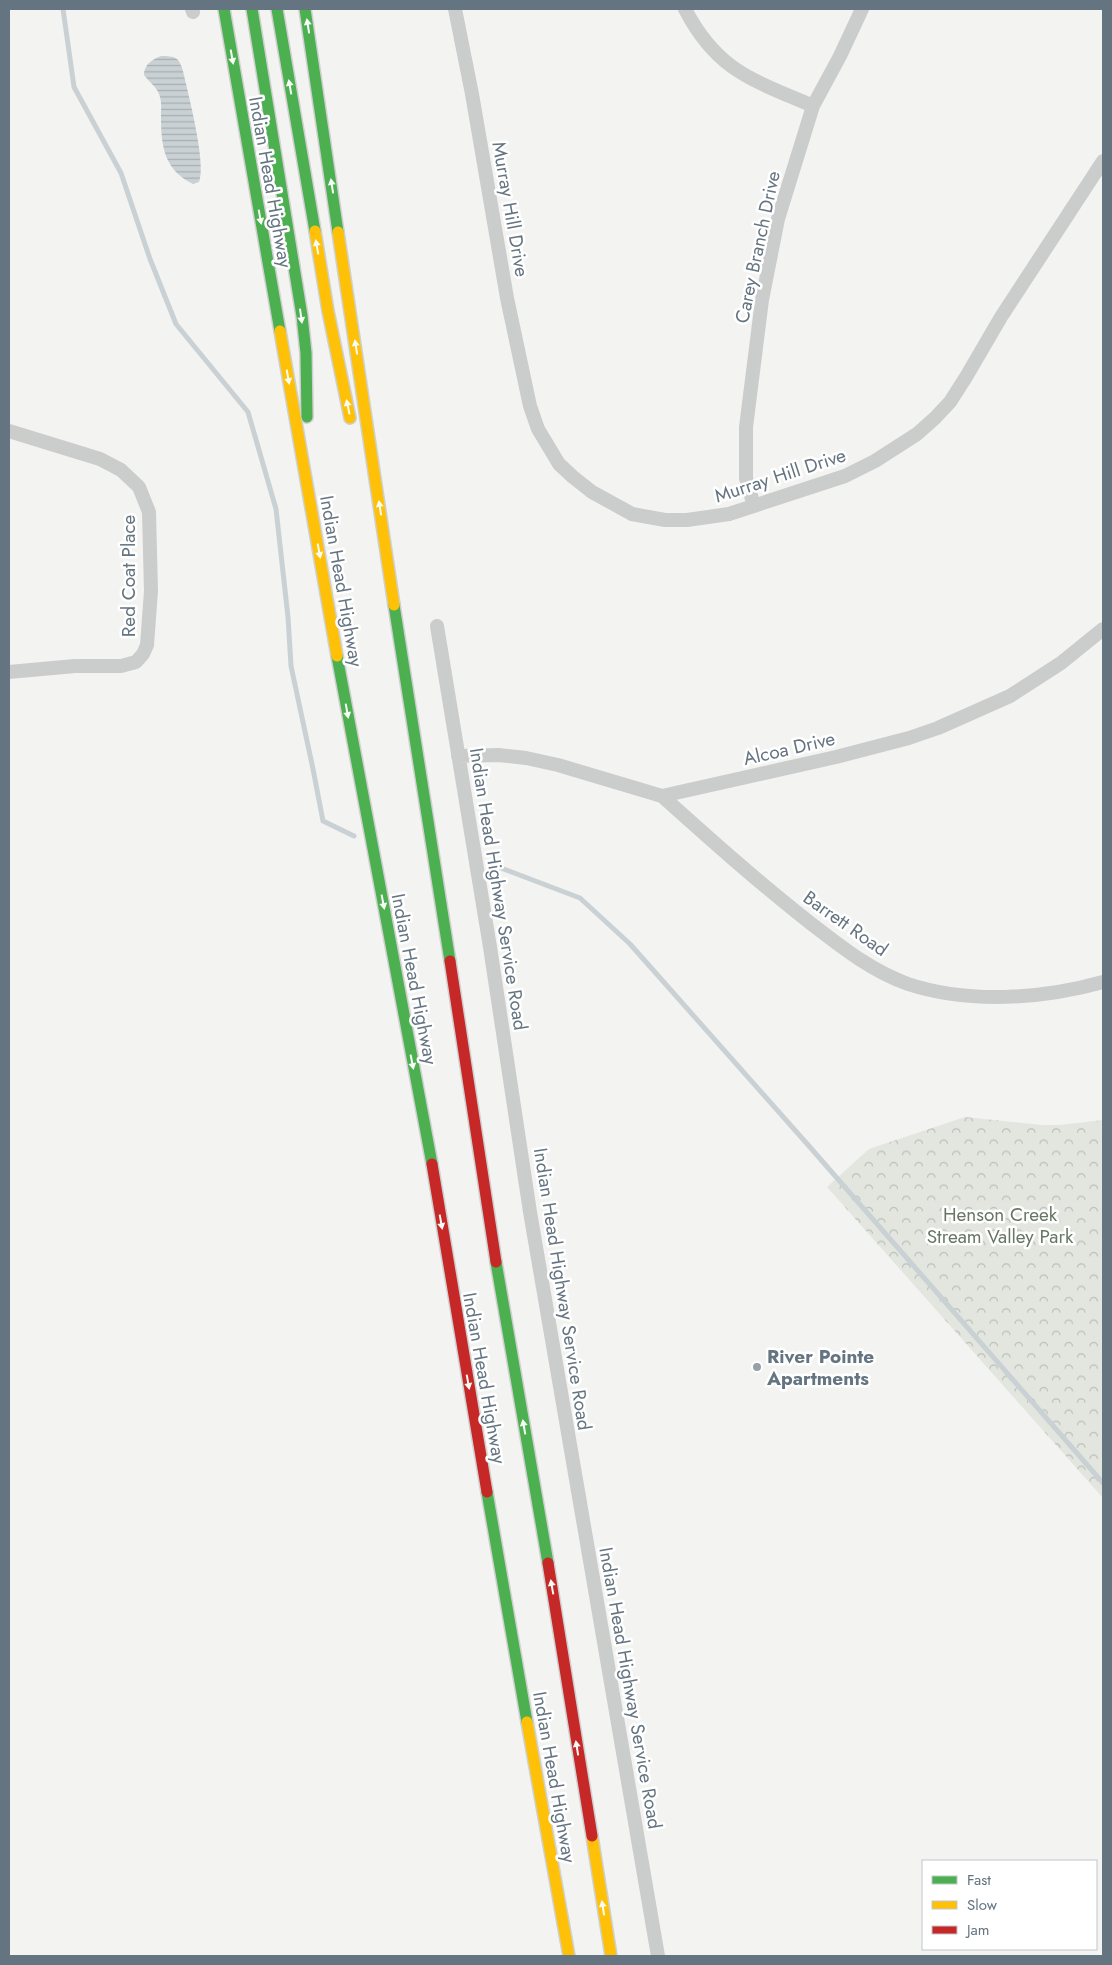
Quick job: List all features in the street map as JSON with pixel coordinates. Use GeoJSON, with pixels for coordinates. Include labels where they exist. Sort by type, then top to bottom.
{"type":"FeatureCollection","features":[{"type":"Feature","properties":{"kind":"highway","name":"Indian Head Highway"},"geometry":{"type":"LineString","coordinates":[[224,9],[310,503],[430,1154],[506,1606],[569,1956]]}},
{"type":"Feature","properties":{"kind":"highway"},"geometry":{"type":"LineString","coordinates":[[252,9],[302,316],[306,354],[310,503]]}},
{"type":"Feature","properties":{"kind":"highway"},"geometry":{"type":"LineString","coordinates":[[277,9],[328,311],[354,433]]}},
{"type":"Feature","properties":{"kind":"highway","name":"Indian Head Highway"},"geometry":{"type":"LineString","coordinates":[[305,9],[408,694],[505,1317],[554,1599],[611,1956]]}},
{"type":"Feature","properties":{"kind":"highway"},"geometry":{"type":"LineString","coordinates":[[364,481],[408,694]]}},
{"type":"Feature","properties":{"kind":"street","name":"Murray Hill Drive"},"geometry":{"type":"LineString","coordinates":[[456,9],[507,298],[530,406],[538,429],[559,464],[592,492],[632,514],[665,520],[687,520],[729,514],[844,476],[875,461],[904,443],[935,418],[950,402],[1001,316],[1103,162]]}},
{"type":"Feature","properties":{"kind":"street"},"geometry":{"type":"LineString","coordinates":[[684,9],[701,37],[735,70],[765,86],[813,106]]}},
{"type":"Feature","properties":{"kind":"street","name":"Carey Branch Drive"},"geometry":{"type":"LineString","coordinates":[[754,506],[746,478],[746,427],[762,300],[778,219],[813,106],[840,56],[862,9]]}},
{"type":"Feature","properties":{"kind":"street","name":"Red Coat Place"},"geometry":{"type":"LineString","coordinates":[[9,431],[112,464],[139,488],[149,512],[150,591],[148,637],[145,650],[140,658],[133,663],[121,666],[75,666],[9,672]]}},
{"type":"Feature","properties":{"kind":"street","name":"Indian Head Highway Service Road"},"geometry":{"type":"LineString","coordinates":[[437,626],[490,947],[530,1212],[658,1956]]}},
{"type":"Feature","properties":{"kind":"street","name":"Alcoa Drive"},"geometry":{"type":"LineString","coordinates":[[458,756],[498,755],[526,758],[558,765],[662,796],[836,757],[909,738],[938,728],[978,712],[1010,696],[1061,663],[1103,629]]}},
{"type":"Feature","properties":{"kind":"street","name":"Barrett Road"},"geometry":{"type":"LineString","coordinates":[[662,796],[780,900],[860,960],[892,978],[930,990],[954,994],[1002,997],[1058,992],[1103,982]]}},
{"type":"Feature","properties":{"kind":"green space","name":"Henson Creek Stream Valley Park"},"geometry":{"type":"Polygon","coordinates":[[[965,1117],[1042,1125],[1103,1120],[1103,1498],[827,1187],[869,1149],[965,1117]]]}},
{"type":"Feature","properties":{"kind":"shaded area"},"geometry":{"type":"Polygon","coordinates":[[[161,56],[176,58],[183,71],[196,128],[201,161],[199,182],[193,184],[176,172],[166,156],[162,138],[160,97],[144,75],[145,68],[149,63],[161,56]]]}},
{"type":"Feature","properties":{"kind":"waterway"},"geometry":{"type":"LineString","coordinates":[[63,9],[74,87],[121,173],[150,259],[176,324],[248,412],[276,509],[288,617],[291,666],[323,821],[354,836]]}},
{"type":"Feature","properties":{"kind":"waterway"},"geometry":{"type":"LineString","coordinates":[[493,865],[580,898],[630,944],[1103,1483]]}},
{"type":"Feature","properties":{"kind":"traffic: fast"},"geometry":{"type":"LineString","coordinates":[[224,9],[280,331]]}},
{"type":"Feature","properties":{"kind":"traffic: fast"},"geometry":{"type":"LineString","coordinates":[[252,9],[302,316],[306,353],[307,417]]}},
{"type":"Feature","properties":{"kind":"traffic: fast"},"geometry":{"type":"LineString","coordinates":[[277,9],[315,231]]}},
{"type":"Feature","properties":{"kind":"traffic: fast"},"geometry":{"type":"LineString","coordinates":[[305,9],[338,232]]}},
{"type":"Feature","properties":{"kind":"traffic: fast"},"geometry":{"type":"LineString","coordinates":[[394,605],[450,961]]}},
{"type":"Feature","properties":{"kind":"traffic: fast"},"geometry":{"type":"LineString","coordinates":[[337,656],[432,1164]]}},
{"type":"Feature","properties":{"kind":"traffic: fast"},"geometry":{"type":"LineString","coordinates":[[496,1262],[548,1563]]}},
{"type":"Feature","properties":{"kind":"traffic: fast"},"geometry":{"type":"LineString","coordinates":[[487,1492],[527,1722]]}},
{"type":"Feature","properties":{"kind":"traffic: slow"},"geometry":{"type":"LineString","coordinates":[[315,231],[328,311],[350,418]]}},
{"type":"Feature","properties":{"kind":"traffic: slow"},"geometry":{"type":"LineString","coordinates":[[338,232],[394,605]]}},
{"type":"Feature","properties":{"kind":"traffic: slow"},"geometry":{"type":"LineString","coordinates":[[280,331],[337,656]]}},
{"type":"Feature","properties":{"kind":"traffic: slow"},"geometry":{"type":"LineString","coordinates":[[527,1722],[569,1956]]}},
{"type":"Feature","properties":{"kind":"traffic: slow"},"geometry":{"type":"LineString","coordinates":[[592,1836],[611,1956]]}},
{"type":"Feature","properties":{"kind":"traffic: jam"},"geometry":{"type":"LineString","coordinates":[[450,961],[496,1262]]}},
{"type":"Feature","properties":{"kind":"traffic: jam"},"geometry":{"type":"LineString","coordinates":[[432,1164],[487,1492]]}},
{"type":"Feature","properties":{"kind":"traffic: jam"},"geometry":{"type":"LineString","coordinates":[[548,1563],[592,1836]]}},
{"type":"Feature","properties":{"kind":"place","name":"River Pointe Apartments"},"geometry":{"type":"Point","coordinates":[757,1367]}}]}
